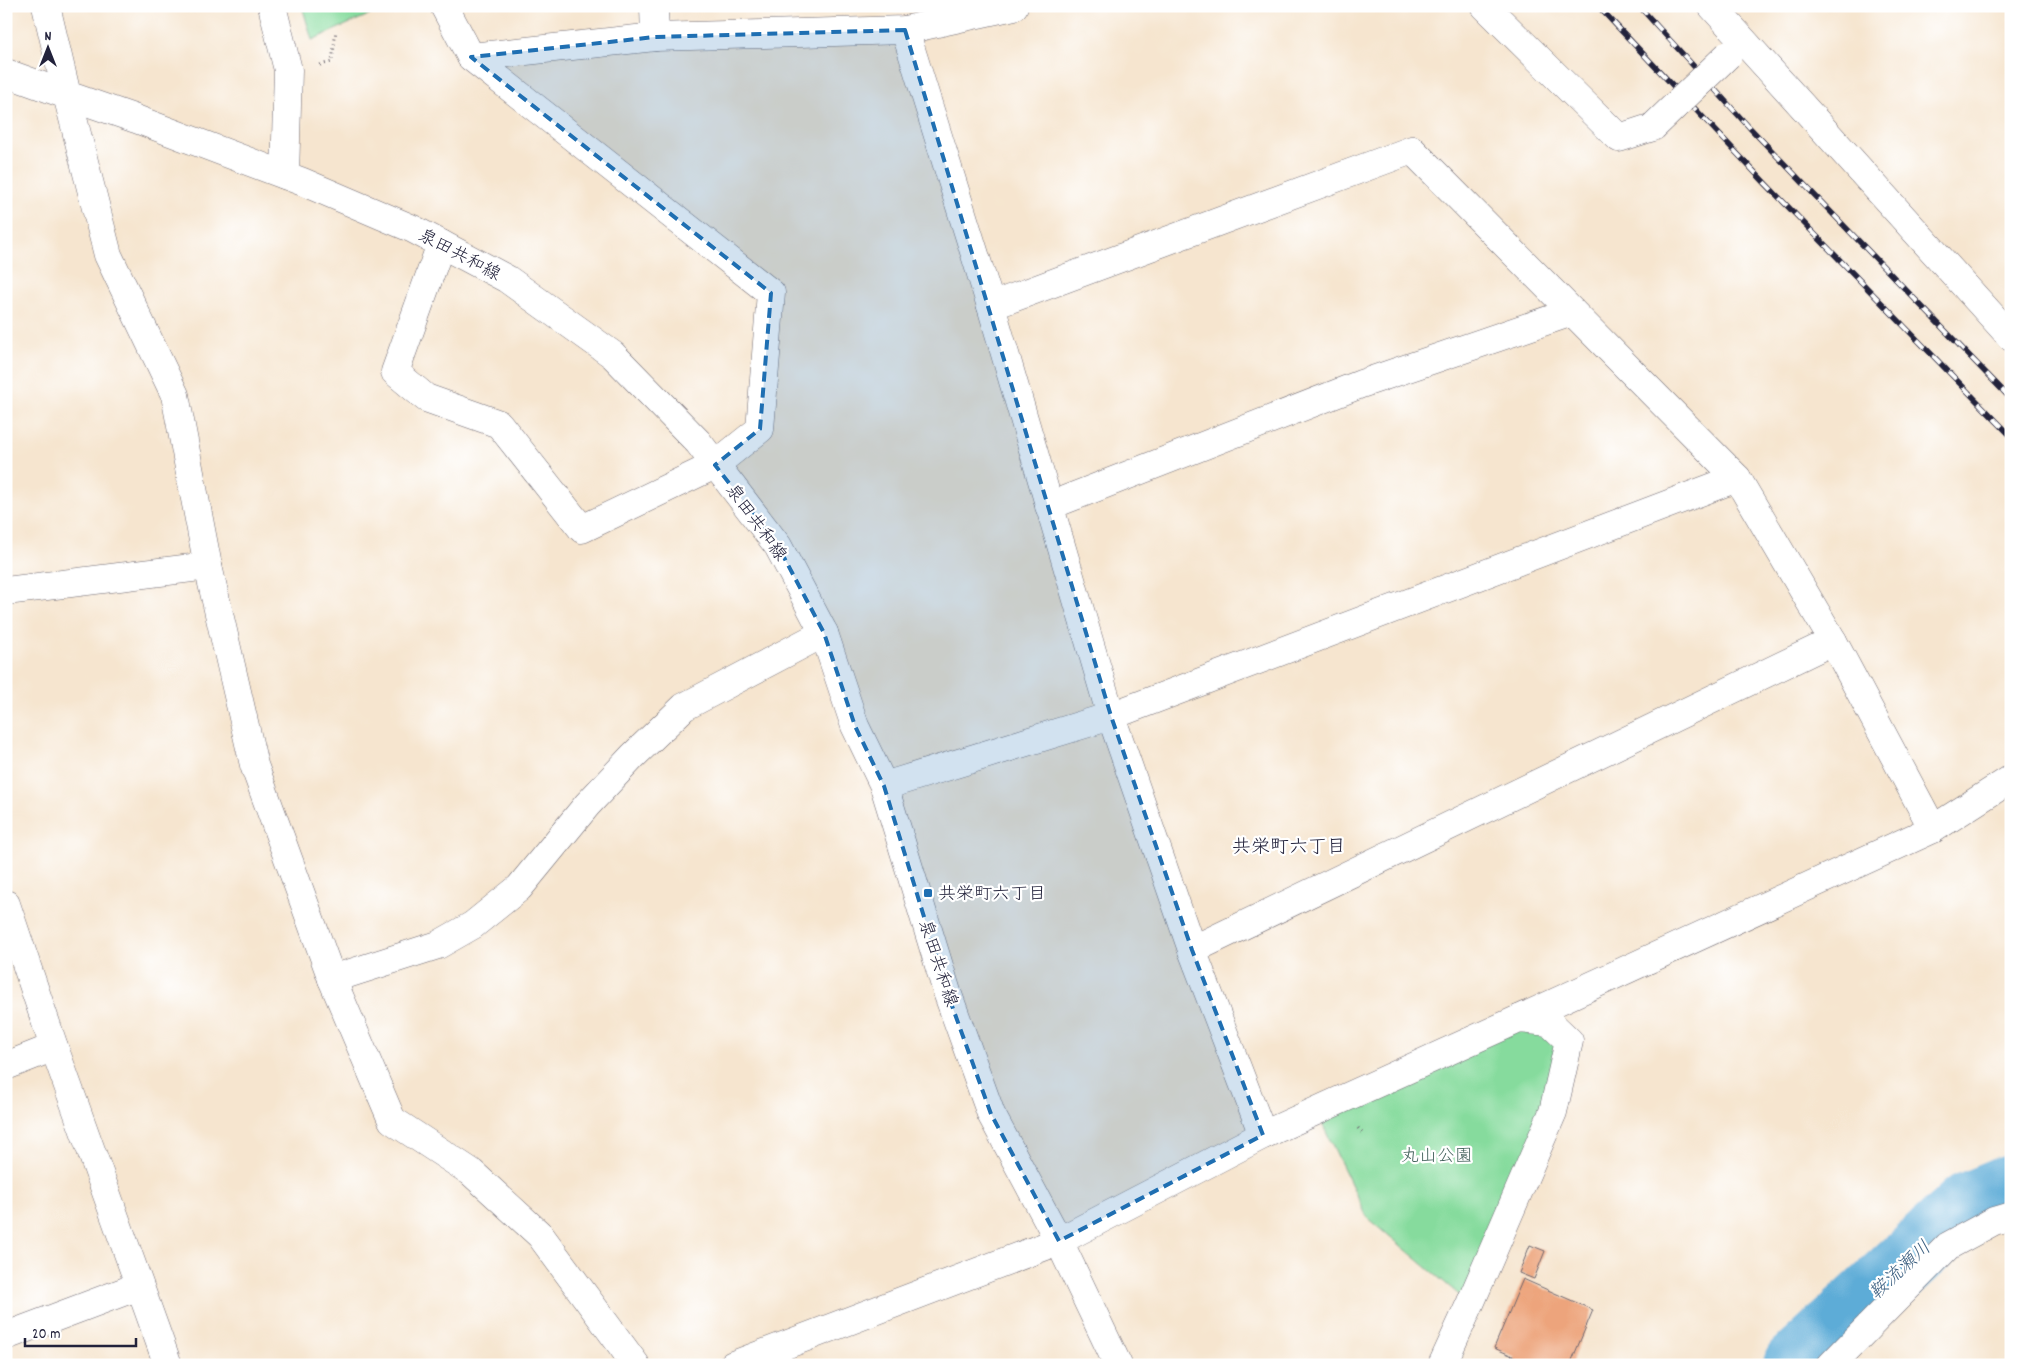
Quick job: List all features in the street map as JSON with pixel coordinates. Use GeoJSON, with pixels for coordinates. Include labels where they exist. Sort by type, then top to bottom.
{"type":"FeatureCollection","features":[{"type":"Feature","properties":{"kind":"street"},"geometry":{"type":"LineString","coordinates":[[46,6],[108,255],[176,395],[208,566],[254,765],[332,979],[392,1120],[472,1172],[540,1235],[636,1365]]}},
{"type":"Feature","properties":{"kind":"street"},"geometry":{"type":"LineString","coordinates":[[272,6],[288,70],[285,175]]}},
{"type":"Feature","properties":{"kind":"street"},"geometry":{"type":"LineString","coordinates":[[441,244],[395,372],[426,398],[499,424],[582,529],[715,465],[760,429],[771,293],[472,58],[444,6]]}},
{"type":"Feature","properties":{"kind":"street"},"geometry":{"type":"LineString","coordinates":[[654,6],[655,37]]}},
{"type":"Feature","properties":{"kind":"street"},"geometry":{"type":"LineString","coordinates":[[472,58],[655,37],[905,30],[1014,6]]}},
{"type":"Feature","properties":{"kind":"street"},"geometry":{"type":"LineString","coordinates":[[1485,6],[1619,138],[1653,127],[1735,47]]}},
{"type":"Feature","properties":{"kind":"street"},"geometry":{"type":"LineString","coordinates":[[1712,6],[1735,47],[2011,337]]}},
{"type":"Feature","properties":{"kind":"street"},"geometry":{"type":"LineString","coordinates":[[905,30],[991,306],[1111,716],[1192,950],[1263,1135]]}},
{"type":"Feature","properties":{"kind":"street","name":"泉田共和線"},"geometry":{"type":"LineString","coordinates":[[6,73],[285,175],[413,229],[507,278],[613,355],[698,442],[778,546],[824,634],[855,726],[884,786],[947,992],[991,1114],[1059,1241],[1118,1365]]}},
{"type":"Feature","properties":{"kind":"street"},"geometry":{"type":"LineString","coordinates":[[991,306],[1412,150],[1737,478],[1833,641],[1932,829]]}},
{"type":"Feature","properties":{"kind":"street"},"geometry":{"type":"LineString","coordinates":[[1049,506],[1361,384],[1572,312]]}},
{"type":"Feature","properties":{"kind":"street"},"geometry":{"type":"LineString","coordinates":[[884,786],[1111,716],[1737,478]]}},
{"type":"Feature","properties":{"kind":"street"},"geometry":{"type":"LineString","coordinates":[[6,591],[208,566]]}},
{"type":"Feature","properties":{"kind":"street"},"geometry":{"type":"LineString","coordinates":[[332,979],[438,945],[474,925],[519,888],[587,805],[633,756],[684,707],[824,634]]}},
{"type":"Feature","properties":{"kind":"street"},"geometry":{"type":"LineString","coordinates":[[1192,950],[1833,641]]}},
{"type":"Feature","properties":{"kind":"street"},"geometry":{"type":"LineString","coordinates":[[733,1365],[1059,1241],[1263,1135],[1932,829],[2011,779]]}},
{"type":"Feature","properties":{"kind":"street"},"geometry":{"type":"LineString","coordinates":[[6,904],[54,1047],[168,1365]]}},
{"type":"Feature","properties":{"kind":"street"},"geometry":{"type":"LineString","coordinates":[[1442,1365],[1553,1112],[1569,1041],[1549,1022],[1519,1018]]}},
{"type":"Feature","properties":{"kind":"street"},"geometry":{"type":"LineString","coordinates":[[6,1066],[54,1047]]}},
{"type":"Feature","properties":{"kind":"street"},"geometry":{"type":"LineString","coordinates":[[1831,1365],[1948,1246],[1994,1220],[2011,1216]]}},
{"type":"Feature","properties":{"kind":"street"},"geometry":{"type":"LineString","coordinates":[[6,1336],[139,1286]]}},
{"type":"Feature","properties":{"kind":"highlighted area"},"geometry":{"type":"Polygon","coordinates":[[[905,30],[1111,716],[1192,950],[1263,1135],[1059,1241],[991,1114],[947,992],[884,786],[855,726],[824,633],[778,546],[715,465],[760,429],[771,293],[471,57],[655,37],[905,30]]]}},
{"type":"Feature","properties":{"kind":"green space"},"geometry":{"type":"Polygon","coordinates":[[[302,6],[389,6],[312,40],[302,6]]]}},
{"type":"Feature","properties":{"kind":"green space","name":"丸山公園"},"geometry":{"type":"Polygon","coordinates":[[[1519,1019],[1569,1041],[1470,1304],[1367,1217],[1316,1111],[1519,1019]]]}},
{"type":"Feature","properties":{"kind":"building"},"geometry":{"type":"Polygon","coordinates":[[[1530,1245],[1545,1251],[1534,1279],[1519,1273],[1530,1245]]]}},
{"type":"Feature","properties":{"kind":"building"},"geometry":{"type":"Polygon","coordinates":[[[1523,1279],[1593,1310],[1570,1365],[1512,1365],[1515,1357],[1494,1348],[1523,1279]]]}},
{"type":"Feature","properties":{"kind":"waterway","name":"鞍流瀬川"},"geometry":{"type":"LineString","coordinates":[[1796,1365],[1968,1205],[2011,1187]]}},
{"type":"Feature","properties":{"kind":"railway"},"geometry":{"type":"LineString","coordinates":[[1598,6],[1765,183],[2011,436]]}},
{"type":"Feature","properties":{"kind":"railway"},"geometry":{"type":"LineString","coordinates":[[1639,6],[1749,127],[2011,399]]}},
{"type":"Feature","properties":{"kind":"place","name":"共栄町六丁目"},"geometry":{"type":"Point","coordinates":[928,893]}},
{"type":"Feature","properties":{"kind":"district","name":"共栄町六丁目"},"geometry":{"type":"Point","coordinates":[1289,845]}}]}
